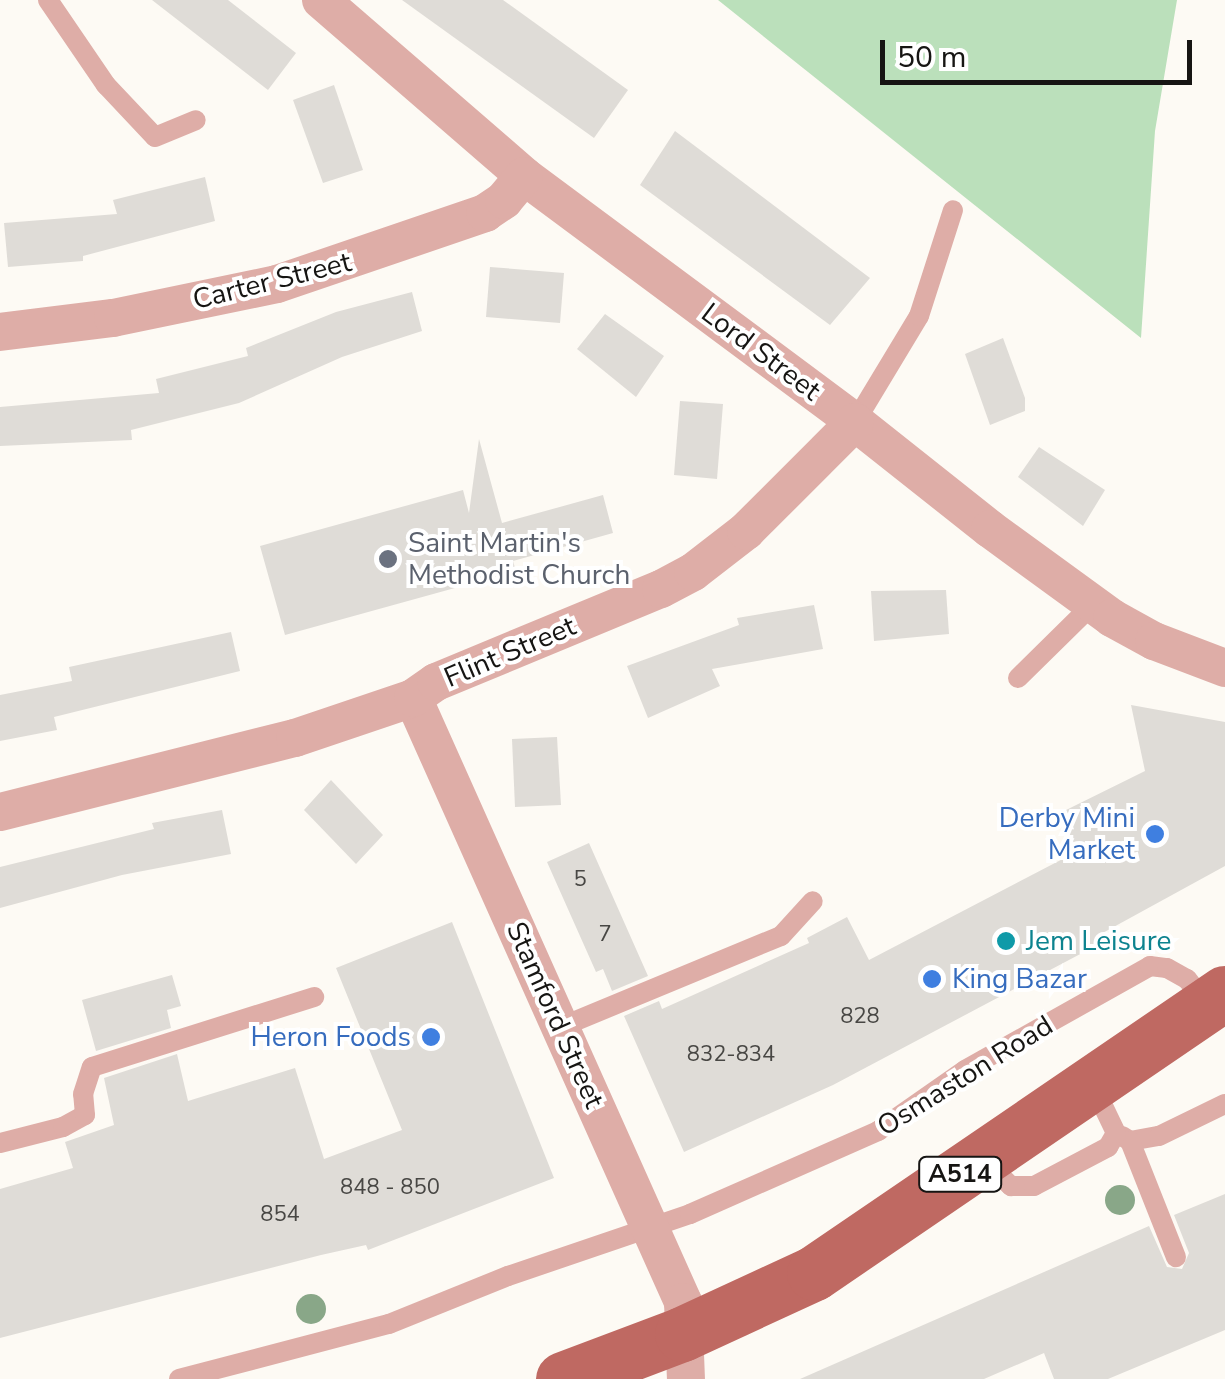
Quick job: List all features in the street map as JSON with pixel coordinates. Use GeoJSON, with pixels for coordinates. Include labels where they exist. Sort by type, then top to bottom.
{"type":"FeatureCollection","features":[{"type":"Feature","properties":{"kind":"main road","name":"Osmaston Road"},"geometry":{"type":"LineString","coordinates":[[563,1379],[684,1356],[814,1273],[1216,999]]}},
{"type":"Feature","properties":{"kind":"street","name":"Lord Street"},"geometry":{"type":"LineString","coordinates":[[321,0],[524,176],[1093,604],[1154,641],[1225,668]]}},
{"type":"Feature","properties":{"kind":"street","name":"Carter Street"},"geometry":{"type":"LineString","coordinates":[[0,332],[113,318],[277,284],[484,214],[524,176]]}},
{"type":"Feature","properties":{"kind":"street","name":"Flint Street"},"geometry":{"type":"LineString","coordinates":[[0,812],[296,738],[413,698],[436,682],[693,572],[778,502],[856,422]]}},
{"type":"Feature","properties":{"kind":"street","name":"Stamford Street"},"geometry":{"type":"LineString","coordinates":[[413,698],[652,1226],[683,1302],[684,1356]]}},
{"type":"Feature","properties":{"kind":"lane"},"geometry":{"type":"LineString","coordinates":[[48,0],[95,72],[154,137],[196,120]]}},
{"type":"Feature","properties":{"kind":"lane","name":"Flint Street"},"geometry":{"type":"LineString","coordinates":[[856,422],[919,316],[953,210]]}},
{"type":"Feature","properties":{"kind":"lane"},"geometry":{"type":"LineString","coordinates":[[1018,678],[1093,604]]}},
{"type":"Feature","properties":{"kind":"lane"},"geometry":{"type":"LineString","coordinates":[[560,1027],[781,936],[813,901]]}},
{"type":"Feature","properties":{"kind":"lane","name":"Osmaston Road"},"geometry":{"type":"LineString","coordinates":[[652,1226],[700,1210],[878,1131],[965,1070],[1150,966],[1167,968],[1216,999]]}},
{"type":"Feature","properties":{"kind":"lane"},"geometry":{"type":"LineString","coordinates":[[0,1143],[63,1128],[85,1115],[83,1094],[92,1067],[314,997]]}},
{"type":"Feature","properties":{"kind":"lane"},"geometry":{"type":"LineString","coordinates":[[1092,1083],[1123,1137],[1176,1258]]}},
{"type":"Feature","properties":{"kind":"lane"},"geometry":{"type":"LineString","coordinates":[[983,1159],[1012,1186],[1034,1186],[1123,1137],[1159,1136],[1225,1104]]}},
{"type":"Feature","properties":{"kind":"lane"},"geometry":{"type":"LineString","coordinates":[[179,1379],[389,1324],[652,1226]]}},
{"type":"Feature","properties":{"kind":"green space"},"geometry":{"type":"Polygon","coordinates":[[[718,0],[1177,0],[1155,131],[1141,338],[718,0]]]}},
{"type":"Feature","properties":{"kind":"building"},"geometry":{"type":"Polygon","coordinates":[[[152,0],[228,0],[296,53],[268,90],[152,0]]]}},
{"type":"Feature","properties":{"kind":"building"},"geometry":{"type":"Polygon","coordinates":[[[402,0],[503,0],[628,90],[594,138],[402,0]]]}},
{"type":"Feature","properties":{"kind":"building"},"geometry":{"type":"Polygon","coordinates":[[[334,85],[363,170],[323,183],[293,100],[334,85]]]}},
{"type":"Feature","properties":{"kind":"building"},"geometry":{"type":"Polygon","coordinates":[[[675,131],[870,278],[830,325],[640,185],[675,131]]]}},
{"type":"Feature","properties":{"kind":"building"},"geometry":{"type":"Polygon","coordinates":[[[205,177],[215,221],[83,256],[83,261],[8,267],[4,223],[117,214],[113,200],[205,177]]]}},
{"type":"Feature","properties":{"kind":"building"},"geometry":{"type":"Polygon","coordinates":[[[490,267],[564,273],[560,323],[486,317],[490,267]]]}},
{"type":"Feature","properties":{"kind":"building"},"geometry":{"type":"Polygon","coordinates":[[[412,292],[422,331],[342,357],[239,403],[131,430],[132,440],[0,446],[0,407],[159,393],[156,379],[248,356],[246,348],[336,312],[412,292]]]}},
{"type":"Feature","properties":{"kind":"building"},"geometry":{"type":"Polygon","coordinates":[[[605,314],[664,356],[636,397],[577,349],[605,314]]]}},
{"type":"Feature","properties":{"kind":"building"},"geometry":{"type":"Polygon","coordinates":[[[1003,338],[1025,398],[1025,411],[990,425],[965,354],[1003,338]]]}},
{"type":"Feature","properties":{"kind":"building"},"geometry":{"type":"Polygon","coordinates":[[[680,401],[723,404],[717,479],[674,475],[680,401]]]}},
{"type":"Feature","properties":{"kind":"building","name":"Saint Martin's Methodist Church"},"geometry":{"type":"Polygon","coordinates":[[[479,439],[502,523],[603,495],[613,533],[513,561],[516,571],[285,635],[260,546],[463,490],[469,513],[479,439]]]}},
{"type":"Feature","properties":{"kind":"building"},"geometry":{"type":"Polygon","coordinates":[[[1039,447],[1105,490],[1083,526],[1018,477],[1039,447]]]}},
{"type":"Feature","properties":{"kind":"building"},"geometry":{"type":"Polygon","coordinates":[[[946,590],[949,634],[874,641],[871,591],[946,590]]]}},
{"type":"Feature","properties":{"kind":"building"},"geometry":{"type":"Polygon","coordinates":[[[814,605],[823,649],[712,669],[720,686],[648,718],[627,666],[739,625],[737,618],[814,605]]]}},
{"type":"Feature","properties":{"kind":"building"},"geometry":{"type":"Polygon","coordinates":[[[231,632],[240,671],[54,717],[57,730],[0,741],[0,695],[72,681],[69,667],[231,632]]]}},
{"type":"Feature","properties":{"kind":"building"},"geometry":{"type":"Polygon","coordinates":[[[1131,705],[1225,722],[1225,866],[1099,935],[1103,942],[833,1085],[684,1152],[624,1016],[659,1001],[662,1009],[809,943],[807,938],[847,917],[869,960],[1078,851],[1058,814],[1145,771],[1131,705]]]}},
{"type":"Feature","properties":{"kind":"building"},"geometry":{"type":"Polygon","coordinates":[[[557,737],[561,805],[515,807],[512,739],[557,737]]]}},
{"type":"Feature","properties":{"kind":"building"},"geometry":{"type":"Polygon","coordinates":[[[331,780],[383,835],[356,864],[304,810],[331,780]]]}},
{"type":"Feature","properties":{"kind":"building"},"geometry":{"type":"Polygon","coordinates":[[[222,810],[231,854],[122,875],[0,908],[0,867],[154,829],[152,823],[222,810]]]}},
{"type":"Feature","properties":{"kind":"building"},"geometry":{"type":"Polygon","coordinates":[[[589,843],[648,976],[612,991],[603,969],[596,972],[547,862],[589,843]]]}},
{"type":"Feature","properties":{"kind":"building"},"geometry":{"type":"Polygon","coordinates":[[[452,922],[554,1178],[368,1250],[366,1245],[321,1255],[0,1338],[0,1189],[73,1168],[65,1142],[114,1125],[104,1078],[177,1054],[188,1101],[295,1068],[324,1159],[402,1130],[336,968],[452,922]]]}},
{"type":"Feature","properties":{"kind":"building"},"geometry":{"type":"Polygon","coordinates":[[[172,975],[181,1006],[167,1010],[171,1028],[96,1051],[82,1000],[172,975]]]}},
{"type":"Feature","properties":{"kind":"building"},"geometry":{"type":"Polygon","coordinates":[[[1225,1194],[1225,1330],[1108,1379],[1054,1379],[1044,1353],[984,1379],[800,1379],[1149,1226],[1167,1267],[1182,1269],[1189,1253],[1174,1215],[1225,1194]]]}},
{"type":"Feature","properties":{"kind":"place","name":"Saint Martin's Methodist Church"},"geometry":{"type":"Point","coordinates":[388,559]}},
{"type":"Feature","properties":{"kind":"place","name":"Derby Mini Market"},"geometry":{"type":"Point","coordinates":[1155,834]}},
{"type":"Feature","properties":{"kind":"place","name":"Jem Leisure"},"geometry":{"type":"Point","coordinates":[1006,941]}},
{"type":"Feature","properties":{"kind":"place","name":"King Bazar"},"geometry":{"type":"Point","coordinates":[932,979]}},
{"type":"Feature","properties":{"kind":"place","name":"Heron Foods"},"geometry":{"type":"Point","coordinates":[431,1037]}}]}
